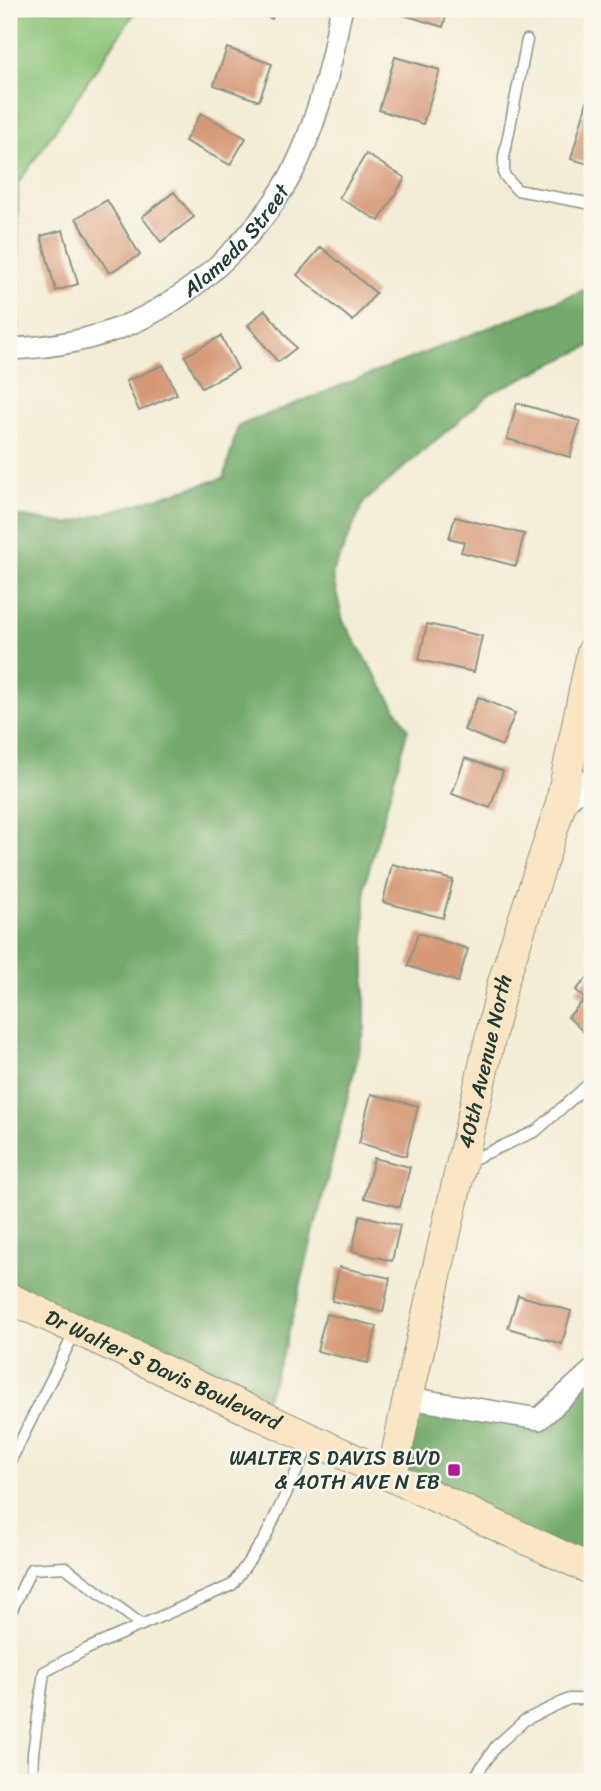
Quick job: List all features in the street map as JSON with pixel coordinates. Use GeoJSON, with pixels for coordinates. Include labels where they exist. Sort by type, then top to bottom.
{"type":"FeatureCollection","features":[{"type":"Feature","properties":{"kind":"street","name":"Alameda Street"},"geometry":{"type":"LineString","coordinates":[[9,349],[69,342],[129,325],[177,300],[225,259],[262,219],[281,192],[303,150],[323,91],[342,9]]}},
{"type":"Feature","properties":{"kind":"street","name":"40th Avenue North"},"geometry":{"type":"LineString","coordinates":[[392,1475],[503,982],[560,807],[592,652]]}},
{"type":"Feature","properties":{"kind":"street"},"geometry":{"type":"LineString","coordinates":[[560,807],[592,778]]}},
{"type":"Feature","properties":{"kind":"street","name":"Dr Walter S Davis Boulevard"},"geometry":{"type":"LineString","coordinates":[[9,1298],[592,1570]]}},
{"type":"Feature","properties":{"kind":"street"},"geometry":{"type":"LineString","coordinates":[[408,1398],[539,1419],[592,1371]]}},
{"type":"Feature","properties":{"kind":"lane"},"geometry":{"type":"LineString","coordinates":[[527,40],[504,157],[504,175],[517,190],[592,204]]}},
{"type":"Feature","properties":{"kind":"lane"},"geometry":{"type":"LineString","coordinates":[[461,1165],[536,1131],[592,1081]]}},
{"type":"Feature","properties":{"kind":"lane"},"geometry":{"type":"LineString","coordinates":[[9,1464],[76,1329]]}},
{"type":"Feature","properties":{"kind":"lane"},"geometry":{"type":"LineString","coordinates":[[32,1782],[44,1672],[87,1649],[232,1585],[265,1538],[312,1438]]}},
{"type":"Feature","properties":{"kind":"lane"},"geometry":{"type":"LineString","coordinates":[[9,1616],[31,1569],[65,1567],[142,1625]]}},
{"type":"Feature","properties":{"kind":"lane"},"geometry":{"type":"LineString","coordinates":[[477,1774],[496,1746],[525,1720],[569,1699],[592,1699]]}},
{"type":"Feature","properties":{"kind":"green space"},"geometry":{"type":"Polygon","coordinates":[[[9,9],[137,9],[18,184],[18,328],[9,329],[9,9]]]}},
{"type":"Feature","properties":{"kind":"green space"},"geometry":{"type":"Polygon","coordinates":[[[592,287],[592,345],[491,393],[364,502],[332,574],[343,621],[408,729],[365,884],[365,1028],[285,1347],[261,1415],[9,1298],[9,349],[11,515],[68,524],[224,478],[238,426],[592,287]]]}},
{"type":"Feature","properties":{"kind":"green space"},"geometry":{"type":"Polygon","coordinates":[[[592,1371],[592,1570],[392,1475],[408,1398],[539,1419],[592,1371]]]}},
{"type":"Feature","properties":{"kind":"building"},"geometry":{"type":"Polygon","coordinates":[[[248,9],[276,9],[272,19],[248,9]]]}},
{"type":"Feature","properties":{"kind":"building"},"geometry":{"type":"Polygon","coordinates":[[[403,9],[448,9],[443,27],[401,14],[403,9]]]}},
{"type":"Feature","properties":{"kind":"building"},"geometry":{"type":"Polygon","coordinates":[[[227,48],[272,64],[259,101],[214,85],[227,48]]]}},
{"type":"Feature","properties":{"kind":"building"},"geometry":{"type":"Polygon","coordinates":[[[395,57],[440,70],[423,124],[379,110],[395,57]]]}},
{"type":"Feature","properties":{"kind":"building"},"geometry":{"type":"Polygon","coordinates":[[[592,87],[592,165],[571,159],[592,87]]]}},
{"type":"Feature","properties":{"kind":"building"},"geometry":{"type":"Polygon","coordinates":[[[201,113],[246,138],[230,165],[185,141],[201,113]]]}},
{"type":"Feature","properties":{"kind":"building"},"geometry":{"type":"Polygon","coordinates":[[[366,154],[405,178],[379,221],[339,198],[366,154]]]}},
{"type":"Feature","properties":{"kind":"building"},"geometry":{"type":"Polygon","coordinates":[[[174,192],[194,217],[161,242],[142,217],[174,192]]]}},
{"type":"Feature","properties":{"kind":"building"},"geometry":{"type":"Polygon","coordinates":[[[107,200],[140,255],[109,273],[76,218],[107,200]]]}},
{"type":"Feature","properties":{"kind":"building"},"geometry":{"type":"Polygon","coordinates":[[[63,230],[78,284],[56,291],[41,236],[63,230]]]}},
{"type":"Feature","properties":{"kind":"building"},"geometry":{"type":"Polygon","coordinates":[[[321,247],[376,293],[353,321],[297,275],[321,247]]]}},
{"type":"Feature","properties":{"kind":"building"},"geometry":{"type":"Polygon","coordinates":[[[265,310],[296,348],[278,362],[248,325],[265,310]]]}},
{"type":"Feature","properties":{"kind":"building"},"geometry":{"type":"Polygon","coordinates":[[[221,336],[238,369],[202,388],[185,356],[221,336]]]}},
{"type":"Feature","properties":{"kind":"building"},"geometry":{"type":"Polygon","coordinates":[[[163,365],[177,394],[139,411],[126,381],[163,365]]]}},
{"type":"Feature","properties":{"kind":"building"},"geometry":{"type":"Polygon","coordinates":[[[517,403],[580,421],[570,457],[507,439],[517,403]]]}},
{"type":"Feature","properties":{"kind":"building"},"geometry":{"type":"Polygon","coordinates":[[[455,517],[524,534],[516,566],[461,552],[464,542],[449,538],[455,517]]]}},
{"type":"Feature","properties":{"kind":"building"},"geometry":{"type":"Polygon","coordinates":[[[427,624],[482,636],[474,672],[419,660],[427,624]]]}},
{"type":"Feature","properties":{"kind":"building"},"geometry":{"type":"Polygon","coordinates":[[[478,697],[515,713],[502,746],[464,730],[478,697]]]}},
{"type":"Feature","properties":{"kind":"building"},"geometry":{"type":"Polygon","coordinates":[[[465,758],[503,771],[490,808],[452,794],[465,758]]]}},
{"type":"Feature","properties":{"kind":"building"},"geometry":{"type":"Polygon","coordinates":[[[392,864],[453,880],[443,918],[383,902],[392,864]]]}},
{"type":"Feature","properties":{"kind":"building"},"geometry":{"type":"Polygon","coordinates":[[[418,933],[468,949],[458,982],[408,966],[418,933]]]}},
{"type":"Feature","properties":{"kind":"building"},"geometry":{"type":"Polygon","coordinates":[[[592,973],[592,1040],[568,1017],[585,999],[576,990],[592,973]]]}},
{"type":"Feature","properties":{"kind":"building"},"geometry":{"type":"Polygon","coordinates":[[[371,1094],[418,1106],[406,1156],[359,1143],[371,1094]]]}},
{"type":"Feature","properties":{"kind":"building"},"geometry":{"type":"Polygon","coordinates":[[[374,1158],[410,1167],[400,1207],[364,1198],[374,1158]]]}},
{"type":"Feature","properties":{"kind":"building"},"geometry":{"type":"Polygon","coordinates":[[[360,1215],[400,1225],[392,1261],[352,1251],[360,1215]]]}},
{"type":"Feature","properties":{"kind":"building"},"geometry":{"type":"Polygon","coordinates":[[[339,1267],[390,1278],[383,1312],[332,1301],[339,1267]]]}},
{"type":"Feature","properties":{"kind":"building"},"geometry":{"type":"Polygon","coordinates":[[[518,1295],[571,1311],[562,1344],[508,1328],[518,1295]]]}},
{"type":"Feature","properties":{"kind":"building"},"geometry":{"type":"Polygon","coordinates":[[[326,1314],[377,1326],[368,1363],[317,1351],[326,1314]]]}},
{"type":"Feature","properties":{"kind":"place","name":"WALTER S DAVIS BLVD & 40TH AVE N EB"},"geometry":{"type":"Point","coordinates":[454,1470]}}]}
